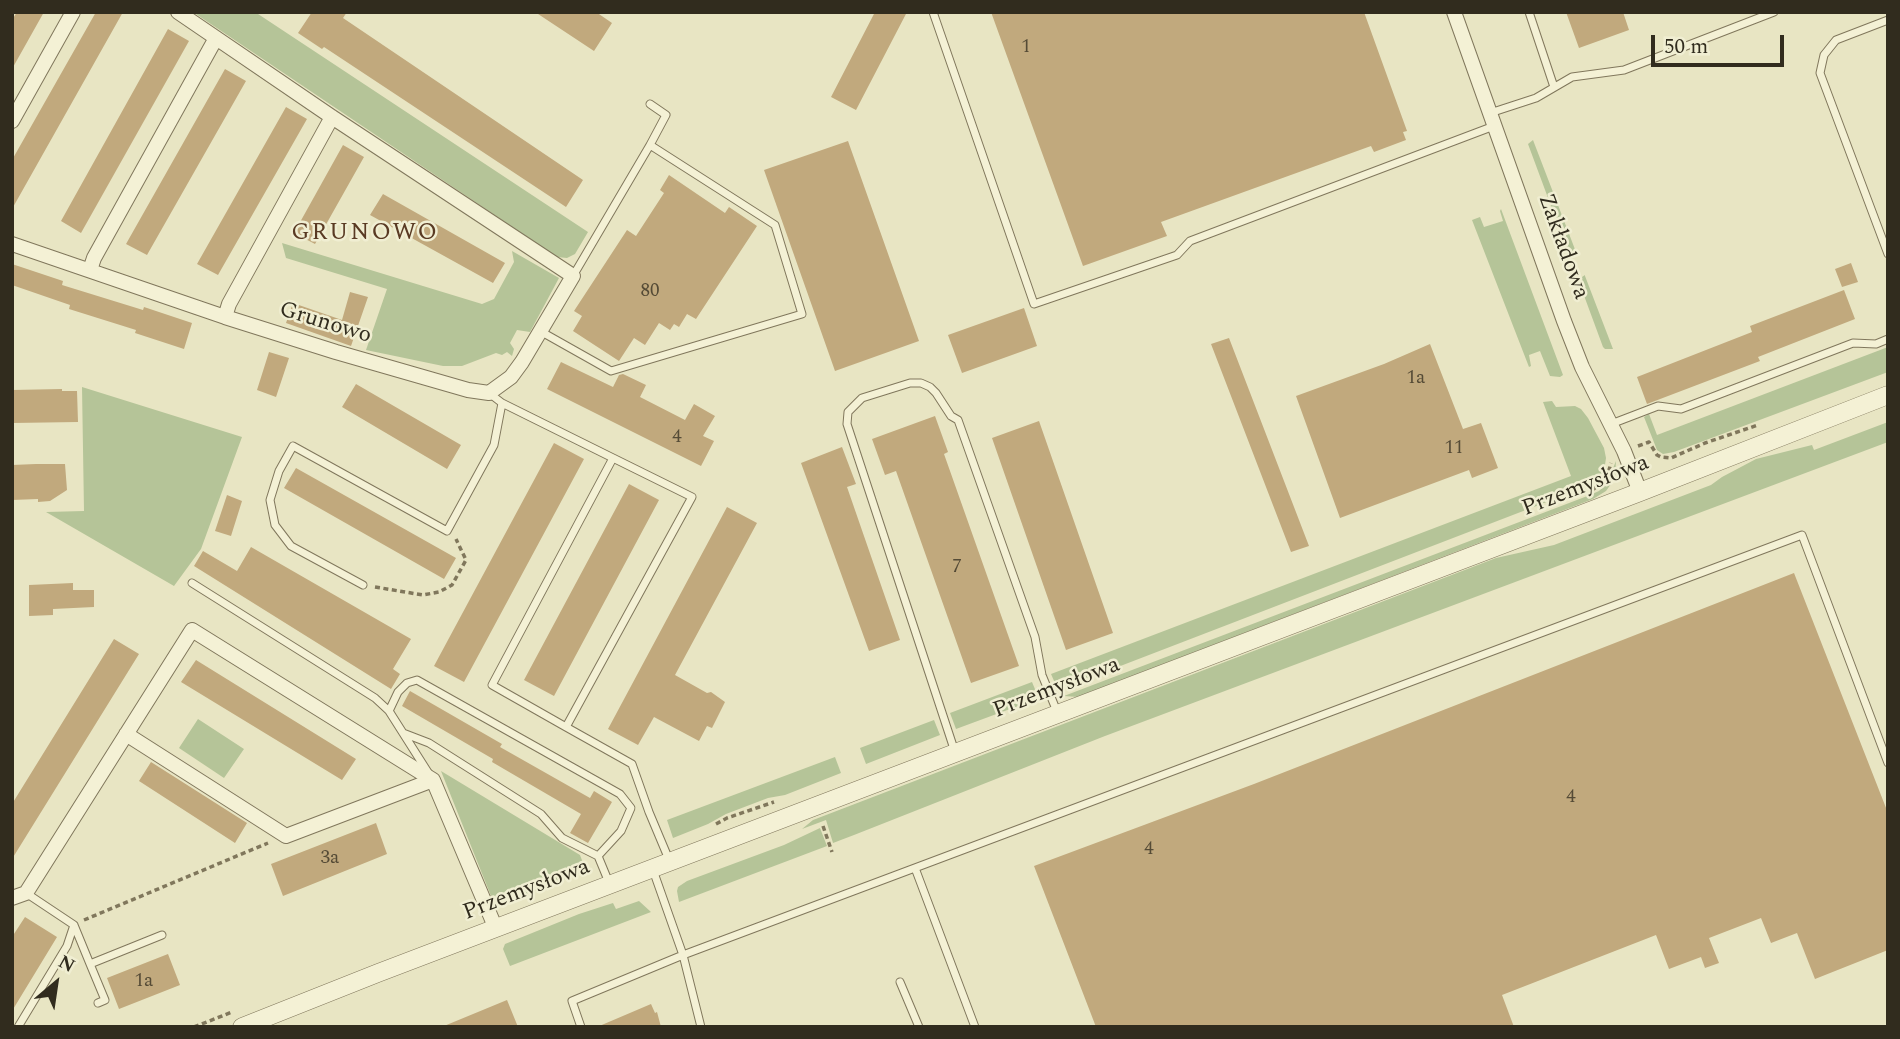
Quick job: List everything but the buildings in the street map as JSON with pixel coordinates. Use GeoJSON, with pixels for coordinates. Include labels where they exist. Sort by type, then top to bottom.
{"type":"FeatureCollection","features":[{"type":"Feature","properties":{"kind":"street"},"geometry":{"type":"LineString","coordinates":[[12,121],[73,12]]}},
{"type":"Feature","properties":{"kind":"street"},"geometry":{"type":"LineString","coordinates":[[178,12],[573,276],[511,377],[489,393]]}},
{"type":"Feature","properties":{"kind":"street","name":"Zakładowa"},"geometry":{"type":"LineString","coordinates":[[1454,12],[1564,321],[1582,367],[1624,451],[1640,492]]}},
{"type":"Feature","properties":{"kind":"street"},"geometry":{"type":"LineString","coordinates":[[90,270],[94,258],[216,38]]}},
{"type":"Feature","properties":{"kind":"street"},"geometry":{"type":"LineString","coordinates":[[225,317],[229,304],[332,117]]}},
{"type":"Feature","properties":{"kind":"street","name":"Grunowo"},"geometry":{"type":"LineString","coordinates":[[12,244],[336,352],[443,384],[489,393]]}},
{"type":"Feature","properties":{"kind":"street","name":"Przemysłowa"},"geometry":{"type":"LineString","coordinates":[[242,1027],[1888,395]]}},
{"type":"Feature","properties":{"kind":"street"},"geometry":{"type":"LineString","coordinates":[[19,895],[192,630],[433,780],[496,929]]}},
{"type":"Feature","properties":{"kind":"street"},"geometry":{"type":"LineString","coordinates":[[126,734],[286,836],[433,780]]}},
{"type":"Feature","properties":{"kind":"lane"},"geometry":{"type":"LineString","coordinates":[[933,12],[1034,304],[1177,255],[1190,241],[1492,119],[1572,77],[1624,70],[1774,12]]}},
{"type":"Feature","properties":{"kind":"lane"},"geometry":{"type":"LineString","coordinates":[[1529,12],[1554,88]]}},
{"type":"Feature","properties":{"kind":"lane"},"geometry":{"type":"LineString","coordinates":[[1888,20],[1836,40],[1824,55],[1820,73],[1888,254]]}},
{"type":"Feature","properties":{"kind":"lane"},"geometry":{"type":"LineString","coordinates":[[573,276],[666,115],[650,104]]}},
{"type":"Feature","properties":{"kind":"lane"},"geometry":{"type":"LineString","coordinates":[[540,331],[611,371],[802,314],[775,225],[650,145]]}},
{"type":"Feature","properties":{"kind":"lane"},"geometry":{"type":"LineString","coordinates":[[1611,424],[1658,406],[1681,409],[1853,343],[1876,344],[1888,339]]}},
{"type":"Feature","properties":{"kind":"lane"},"geometry":{"type":"LineString","coordinates":[[956,754],[847,424],[848,412],[862,398],[910,383],[920,383],[930,387],[951,415],[958,420],[1035,637],[1042,675],[1059,715]]}},
{"type":"Feature","properties":{"kind":"lane"},"geometry":{"type":"LineString","coordinates":[[489,393],[502,403],[692,497],[566,727]]}},
{"type":"Feature","properties":{"kind":"lane"},"geometry":{"type":"LineString","coordinates":[[363,585],[291,545],[275,525],[270,500],[279,471],[293,446],[447,530],[494,445],[502,403]]}},
{"type":"Feature","properties":{"kind":"lane"},"geometry":{"type":"LineString","coordinates":[[613,458],[492,685],[632,764],[649,813],[671,863]]}},
{"type":"Feature","properties":{"kind":"lane"},"geometry":{"type":"LineString","coordinates":[[581,1027],[572,1001],[683,955],[1802,535],[1888,763]]}},
{"type":"Feature","properties":{"kind":"lane"},"geometry":{"type":"LineString","coordinates":[[192,583],[374,698],[389,711],[433,780]]}},
{"type":"Feature","properties":{"kind":"lane"},"geometry":{"type":"LineString","coordinates":[[389,711],[398,692],[407,683],[417,680],[620,794],[631,807],[621,831],[598,856]]}},
{"type":"Feature","properties":{"kind":"lane"},"geometry":{"type":"LineString","coordinates":[[402,732],[429,743],[541,814],[562,838],[598,856],[610,886]]}},
{"type":"Feature","properties":{"kind":"lane"},"geometry":{"type":"LineString","coordinates":[[915,868],[975,1027]]}},
{"type":"Feature","properties":{"kind":"lane"},"geometry":{"type":"LineString","coordinates":[[652,870],[683,955],[701,1027]]}},
{"type":"Feature","properties":{"kind":"lane"},"geometry":{"type":"LineString","coordinates":[[19,895],[74,925],[105,1000],[98,1003]]}},
{"type":"Feature","properties":{"kind":"lane"},"geometry":{"type":"LineString","coordinates":[[30,1027],[20,1024],[67,946],[74,925]]}},
{"type":"Feature","properties":{"kind":"lane"},"geometry":{"type":"LineString","coordinates":[[90,964],[162,936]]}},
{"type":"Feature","properties":{"kind":"lane"},"geometry":{"type":"LineString","coordinates":[[900,982],[919,1027]]}},
{"type":"Feature","properties":{"kind":"path"},"geometry":{"type":"LineString","coordinates":[[363,585],[423,595],[439,593],[452,586],[466,560],[458,542],[447,530]]}},
{"type":"Feature","properties":{"kind":"path"},"geometry":{"type":"LineString","coordinates":[[823,826],[832,852]]}},
{"type":"Feature","properties":{"kind":"path"},"geometry":{"type":"LineString","coordinates":[[74,925],[286,836]]}},
{"type":"Feature","properties":{"kind":"green space"},"geometry":{"type":"Polygon","coordinates":[[[193,12],[255,12],[588,232],[575,254],[567,258],[557,257],[193,12]]]}},
{"type":"Feature","properties":{"kind":"green space"},"geometry":{"type":"Polygon","coordinates":[[[1533,140],[1576,252],[1567,250],[1528,144],[1533,140]]]}},
{"type":"Feature","properties":{"kind":"green space"},"geometry":{"type":"Polygon","coordinates":[[[1501,209],[1563,375],[1560,377],[1550,376],[1540,351],[1529,355],[1529,367],[1472,220],[1480,217],[1484,227],[1503,221],[1501,209]]]}},
{"type":"Feature","properties":{"kind":"green space"},"geometry":{"type":"Polygon","coordinates":[[[282,243],[482,304],[494,299],[514,262],[512,251],[559,278],[530,332],[517,330],[510,343],[514,349],[512,356],[507,352],[502,355],[496,353],[462,366],[443,366],[366,350],[387,289],[286,258],[282,243]]]}},
{"type":"Feature","properties":{"kind":"green space"},"geometry":{"type":"Polygon","coordinates":[[[1585,275],[1613,349],[1603,347],[1579,282],[1585,275]]]}},
{"type":"Feature","properties":{"kind":"green space"},"geometry":{"type":"Polygon","coordinates":[[[1888,347],[1888,372],[1674,452],[1663,454],[1657,450],[1644,417],[1649,414],[1657,435],[1888,347]]]}},
{"type":"Feature","properties":{"kind":"green space"},"geometry":{"type":"Polygon","coordinates":[[[82,387],[242,437],[201,549],[174,586],[46,512],[84,511],[82,387]]]}},
{"type":"Feature","properties":{"kind":"green space"},"geometry":{"type":"Polygon","coordinates":[[[1552,401],[1556,407],[1575,406],[1588,418],[1604,448],[1606,458],[1604,471],[1596,483],[1058,690],[1051,674],[1571,476],[1543,402],[1552,401]]]}},
{"type":"Feature","properties":{"kind":"green space"},"geometry":{"type":"Polygon","coordinates":[[[1888,422],[1888,442],[1105,736],[833,843],[826,820],[802,829],[813,820],[1496,558],[1554,545],[1711,485],[1756,459],[1812,445],[1814,450],[1888,422]]]}},
{"type":"Feature","properties":{"kind":"green space"},"geometry":{"type":"Polygon","coordinates":[[[1616,461],[1615,477],[1611,484],[1606,491],[1593,499],[1078,697],[1064,696],[1590,495],[1607,483],[1616,461]]]}},
{"type":"Feature","properties":{"kind":"green space"},"geometry":{"type":"Polygon","coordinates":[[[1032,682],[1037,699],[956,729],[950,713],[1032,682]]]}},
{"type":"Feature","properties":{"kind":"green space"},"geometry":{"type":"Polygon","coordinates":[[[198,719],[244,749],[224,778],[179,748],[198,719]]]}},
{"type":"Feature","properties":{"kind":"green space"},"geometry":{"type":"Polygon","coordinates":[[[934,720],[940,735],[866,764],[860,748],[934,720]]]}},
{"type":"Feature","properties":{"kind":"green space"},"geometry":{"type":"Polygon","coordinates":[[[835,757],[841,773],[726,814],[673,838],[667,820],[835,757]]]}},
{"type":"Feature","properties":{"kind":"green space"},"geometry":{"type":"Polygon","coordinates":[[[441,771],[580,855],[586,871],[495,906],[441,771]]]}},
{"type":"Feature","properties":{"kind":"green space"},"geometry":{"type":"Polygon","coordinates":[[[820,828],[827,846],[679,902],[678,887],[687,881],[784,845],[820,828]]]}},
{"type":"Feature","properties":{"kind":"green space"},"geometry":{"type":"Polygon","coordinates":[[[639,901],[651,912],[510,966],[503,949],[505,944],[613,903],[616,909],[639,901]]]}},
{"type":"Feature","properties":{"kind":"district","name":"GRUNOWO"},"geometry":{"type":"Point","coordinates":[365,234]}}]}
